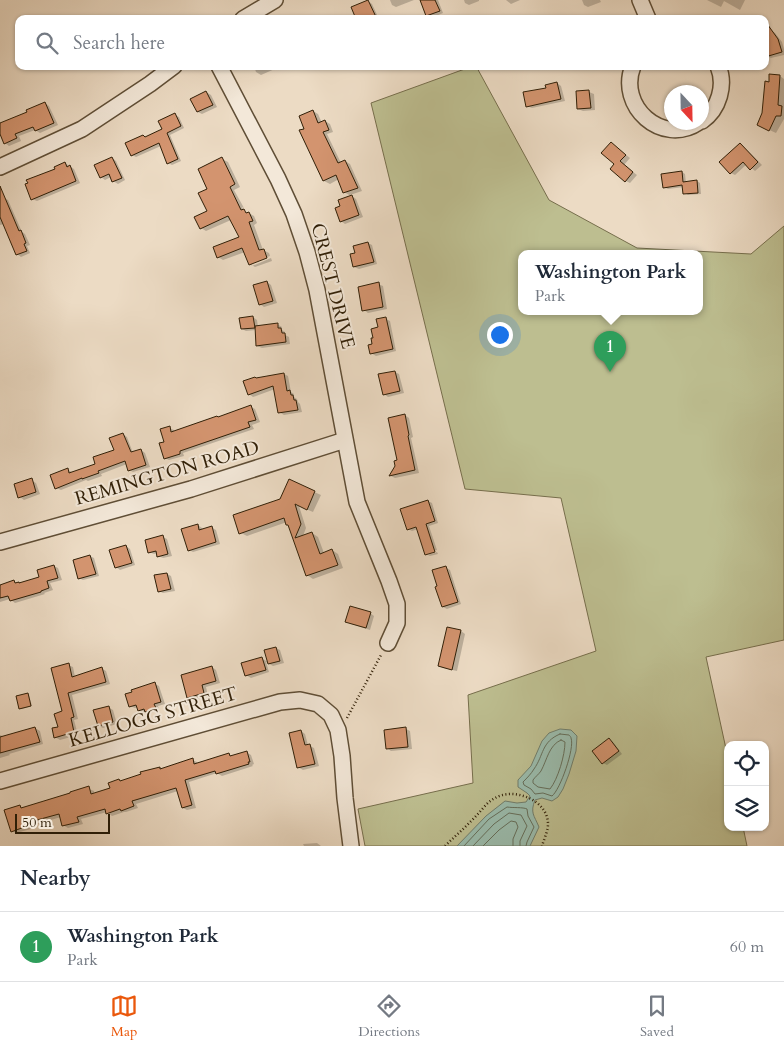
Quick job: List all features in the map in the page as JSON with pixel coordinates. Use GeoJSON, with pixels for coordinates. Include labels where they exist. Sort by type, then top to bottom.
{"type":"FeatureCollection","features":[{"type":"Feature","properties":{"kind":"street"},"geometry":{"type":"LineString","coordinates":[[250,15],[275,0]]}},
{"type":"Feature","properties":{"kind":"street"},"geometry":{"type":"LineString","coordinates":[[640,0],[646,15]]}},
{"type":"Feature","properties":{"kind":"street"},"geometry":{"type":"LineString","coordinates":[[0,167],[82,129],[168,70]]}},
{"type":"Feature","properties":{"kind":"street","name":"CREST DRIVE"},"geometry":{"type":"LineString","coordinates":[[221,70],[278,179],[294,214],[317,290],[357,502],[397,604],[397,623],[388,643]]}},
{"type":"Feature","properties":{"kind":"street"},"geometry":{"type":"LineString","coordinates":[[631,70],[629,88],[633,102],[640,114],[652,123],[664,128]]}},
{"type":"Feature","properties":{"kind":"street"},"geometry":{"type":"LineString","coordinates":[[709,114],[717,104],[721,89],[719,70]]}},
{"type":"Feature","properties":{"kind":"street","name":"REMINGTON ROAD"},"geometry":{"type":"LineString","coordinates":[[0,542],[191,489],[345,440]]}},
{"type":"Feature","properties":{"kind":"street","name":"KELLOGG STREET"},"geometry":{"type":"LineString","coordinates":[[0,781],[280,702],[300,700],[318,704],[331,715],[338,730],[351,846]]}},
{"type":"Feature","properties":{"kind":"path"},"geometry":{"type":"LineString","coordinates":[[352,711],[388,643]]}},
{"type":"Feature","properties":{"kind":"path"},"geometry":{"type":"LineString","coordinates":[[445,846],[495,797],[514,794],[538,803],[543,809],[548,824],[542,846]]}},
{"type":"Feature","properties":{"kind":"shaded area"},"geometry":{"type":"Polygon","coordinates":[[[462,70],[478,70],[549,200],[637,248],[675,250],[518,250],[518,315],[703,315],[703,251],[751,254],[784,226],[784,640],[706,657],[724,741],[724,831],[744,831],[747,846],[365,846],[358,809],[473,783],[468,695],[596,651],[561,498],[465,489],[371,103],[462,70]]]}},
{"type":"Feature","properties":{"kind":"water"},"geometry":{"type":"Polygon","coordinates":[[[560,729],[571,730],[577,736],[576,751],[569,774],[558,797],[552,801],[542,798],[535,800],[533,811],[539,827],[530,846],[457,846],[486,816],[505,801],[526,802],[530,796],[518,787],[518,780],[531,766],[542,741],[549,733],[560,729]]]}},
{"type":"Feature","properties":{"kind":"building"},"geometry":{"type":"Polygon","coordinates":[[[368,0],[375,15],[354,15],[351,7],[368,0]]]}},
{"type":"Feature","properties":{"kind":"building"},"geometry":{"type":"Polygon","coordinates":[[[420,0],[435,0],[440,11],[426,15],[420,0]]]}},
{"type":"Feature","properties":{"kind":"building"},"geometry":{"type":"Polygon","coordinates":[[[769,27],[778,39],[782,52],[769,56],[769,27]]]}},
{"type":"Feature","properties":{"kind":"building"},"geometry":{"type":"Polygon","coordinates":[[[769,74],[780,75],[778,105],[782,106],[781,116],[776,116],[769,131],[757,125],[762,113],[765,81],[769,82],[769,74]]]}},
{"type":"Feature","properties":{"kind":"building"},"geometry":{"type":"Polygon","coordinates":[[[557,82],[561,99],[526,107],[523,92],[546,88],[545,85],[557,82]]]}},
{"type":"Feature","properties":{"kind":"building"},"geometry":{"type":"Polygon","coordinates":[[[589,90],[591,108],[577,109],[576,91],[589,90]]]}},
{"type":"Feature","properties":{"kind":"building"},"geometry":{"type":"Polygon","coordinates":[[[206,91],[213,105],[197,112],[190,99],[206,91]]]}},
{"type":"Feature","properties":{"kind":"building"},"geometry":{"type":"Polygon","coordinates":[[[45,102],[54,123],[35,131],[33,127],[15,134],[17,138],[4,144],[0,134],[0,123],[45,102]]]}},
{"type":"Feature","properties":{"kind":"building"},"geometry":{"type":"Polygon","coordinates":[[[313,110],[318,123],[325,120],[329,130],[323,132],[338,163],[345,160],[358,188],[343,193],[336,175],[323,181],[299,130],[304,129],[299,116],[313,110]]]}},
{"type":"Feature","properties":{"kind":"building"},"geometry":{"type":"Polygon","coordinates":[[[175,113],[181,126],[167,133],[178,159],[167,164],[159,143],[131,156],[125,143],[162,129],[158,121],[175,113]]]}},
{"type":"Feature","properties":{"kind":"building"},"geometry":{"type":"Polygon","coordinates":[[[611,142],[626,155],[620,161],[633,172],[625,182],[610,169],[614,164],[601,153],[611,142]]]}},
{"type":"Feature","properties":{"kind":"building"},"geometry":{"type":"Polygon","coordinates":[[[740,143],[758,162],[750,170],[743,162],[730,174],[719,162],[740,143]]]}},
{"type":"Feature","properties":{"kind":"building"},"geometry":{"type":"Polygon","coordinates":[[[112,157],[122,178],[112,182],[109,174],[100,178],[94,165],[112,157]]]}},
{"type":"Feature","properties":{"kind":"building"},"geometry":{"type":"Polygon","coordinates":[[[222,157],[235,184],[230,187],[241,210],[244,209],[246,213],[249,212],[253,221],[249,222],[259,250],[264,249],[267,258],[249,265],[242,248],[217,258],[213,247],[239,237],[228,216],[200,229],[194,217],[207,211],[198,193],[207,189],[198,169],[222,157]]]}},
{"type":"Feature","properties":{"kind":"building"},"geometry":{"type":"Polygon","coordinates":[[[65,162],[67,167],[70,165],[76,181],[31,200],[25,184],[28,183],[26,180],[55,169],[54,167],[65,162]]]}},
{"type":"Feature","properties":{"kind":"building"},"geometry":{"type":"Polygon","coordinates":[[[682,171],[683,182],[697,180],[698,193],[683,194],[682,185],[663,188],[661,174],[682,171]]]}},
{"type":"Feature","properties":{"kind":"building"},"geometry":{"type":"Polygon","coordinates":[[[0,186],[26,243],[24,244],[27,251],[16,255],[0,217],[0,186]]]}},
{"type":"Feature","properties":{"kind":"building"},"geometry":{"type":"Polygon","coordinates":[[[352,195],[359,215],[340,222],[335,208],[340,206],[338,200],[352,195]]]}},
{"type":"Feature","properties":{"kind":"building"},"geometry":{"type":"Polygon","coordinates":[[[368,242],[374,262],[353,267],[350,254],[355,253],[353,246],[368,242]]]}},
{"type":"Feature","properties":{"kind":"building"},"geometry":{"type":"Polygon","coordinates":[[[267,281],[273,301],[259,305],[253,285],[267,281]]]}},
{"type":"Feature","properties":{"kind":"building"},"geometry":{"type":"Polygon","coordinates":[[[379,282],[383,307],[362,311],[358,287],[379,282]]]}},
{"type":"Feature","properties":{"kind":"building"},"geometry":{"type":"Polygon","coordinates":[[[253,316],[255,328],[241,329],[239,318],[253,316]]]}},
{"type":"Feature","properties":{"kind":"building"},"geometry":{"type":"Polygon","coordinates":[[[386,317],[393,349],[370,354],[368,345],[372,344],[371,338],[373,338],[371,329],[378,327],[376,319],[386,317]]]}},
{"type":"Feature","properties":{"kind":"building"},"geometry":{"type":"Polygon","coordinates":[[[278,323],[278,328],[281,328],[282,333],[285,333],[286,342],[256,346],[255,326],[278,323]]]}},
{"type":"Feature","properties":{"kind":"building"},"geometry":{"type":"Polygon","coordinates":[[[395,371],[400,391],[383,395],[378,374],[395,371]]]}},
{"type":"Feature","properties":{"kind":"building"},"geometry":{"type":"Polygon","coordinates":[[[284,373],[287,391],[290,390],[294,400],[296,400],[298,410],[278,413],[273,386],[248,395],[243,381],[255,377],[284,373]]]}},
{"type":"Feature","properties":{"kind":"building"},"geometry":{"type":"Polygon","coordinates":[[[251,405],[256,420],[248,422],[250,427],[180,451],[180,454],[164,459],[159,443],[164,442],[160,429],[170,426],[171,432],[251,405]]]}},
{"type":"Feature","properties":{"kind":"building"},"geometry":{"type":"Polygon","coordinates":[[[405,414],[415,470],[389,476],[395,466],[394,461],[397,460],[388,418],[405,414]]]}},
{"type":"Feature","properties":{"kind":"building"},"geometry":{"type":"Polygon","coordinates":[[[123,433],[131,452],[141,449],[146,465],[128,471],[125,461],[55,489],[50,475],[68,468],[69,473],[95,464],[93,457],[114,450],[109,438],[123,433]]]}},
{"type":"Feature","properties":{"kind":"building"},"geometry":{"type":"Polygon","coordinates":[[[32,478],[36,492],[18,498],[14,484],[32,478]]]}},
{"type":"Feature","properties":{"kind":"building"},"geometry":{"type":"Polygon","coordinates":[[[289,479],[315,491],[307,510],[295,504],[301,524],[295,538],[312,532],[320,554],[332,549],[338,565],[306,576],[284,518],[239,534],[233,515],[280,499],[289,479]]]}},
{"type":"Feature","properties":{"kind":"building"},"geometry":{"type":"Polygon","coordinates":[[[428,500],[435,521],[426,524],[435,552],[425,555],[416,527],[407,530],[400,509],[428,500]]]}},
{"type":"Feature","properties":{"kind":"building"},"geometry":{"type":"Polygon","coordinates":[[[198,524],[199,530],[212,526],[216,542],[188,551],[181,529],[198,524]]]}},
{"type":"Feature","properties":{"kind":"building"},"geometry":{"type":"Polygon","coordinates":[[[163,535],[168,554],[157,557],[156,551],[148,553],[145,540],[163,535]]]}},
{"type":"Feature","properties":{"kind":"building"},"geometry":{"type":"Polygon","coordinates":[[[126,545],[132,563],[115,568],[109,550],[126,545]]]}},
{"type":"Feature","properties":{"kind":"building"},"geometry":{"type":"Polygon","coordinates":[[[90,555],[96,574],[78,579],[73,560],[90,555]]]}},
{"type":"Feature","properties":{"kind":"building"},"geometry":{"type":"Polygon","coordinates":[[[54,565],[58,578],[47,581],[49,588],[10,601],[8,596],[0,598],[0,585],[14,580],[15,583],[19,583],[39,577],[37,570],[54,565]]]}},
{"type":"Feature","properties":{"kind":"building"},"geometry":{"type":"Polygon","coordinates":[[[446,566],[458,602],[442,607],[435,587],[437,586],[432,570],[446,566]]]}},
{"type":"Feature","properties":{"kind":"building"},"geometry":{"type":"Polygon","coordinates":[[[167,573],[171,589],[158,592],[154,575],[167,573]]]}},
{"type":"Feature","properties":{"kind":"building"},"geometry":{"type":"Polygon","coordinates":[[[350,606],[371,612],[366,628],[345,622],[350,606]]]}},
{"type":"Feature","properties":{"kind":"building"},"geometry":{"type":"Polygon","coordinates":[[[447,627],[461,630],[452,670],[438,666],[447,627]]]}},
{"type":"Feature","properties":{"kind":"building"},"geometry":{"type":"Polygon","coordinates":[[[276,647],[280,661],[268,664],[264,650],[276,647]]]}},
{"type":"Feature","properties":{"kind":"building"},"geometry":{"type":"Polygon","coordinates":[[[262,657],[266,670],[245,676],[241,663],[262,657]]]}},
{"type":"Feature","properties":{"kind":"building"},"geometry":{"type":"Polygon","coordinates":[[[69,663],[72,677],[102,667],[106,682],[68,693],[74,717],[71,718],[74,732],[54,738],[52,728],[58,727],[54,714],[62,711],[51,668],[69,663]]]}},
{"type":"Feature","properties":{"kind":"building"},"geometry":{"type":"Polygon","coordinates":[[[212,666],[216,681],[202,685],[204,693],[187,698],[181,675],[212,666]]]}},
{"type":"Feature","properties":{"kind":"building"},"geometry":{"type":"Polygon","coordinates":[[[155,682],[161,702],[154,704],[156,708],[145,712],[144,709],[138,711],[136,705],[129,707],[125,694],[155,682]]]}},
{"type":"Feature","properties":{"kind":"building"},"geometry":{"type":"Polygon","coordinates":[[[28,693],[31,706],[19,709],[16,696],[28,693]]]}},
{"type":"Feature","properties":{"kind":"building"},"geometry":{"type":"Polygon","coordinates":[[[109,706],[113,722],[98,726],[93,710],[109,706]]]}},
{"type":"Feature","properties":{"kind":"building"},"geometry":{"type":"Polygon","coordinates":[[[35,727],[40,742],[0,753],[0,737],[35,727]]]}},
{"type":"Feature","properties":{"kind":"building"},"geometry":{"type":"Polygon","coordinates":[[[406,727],[408,747],[386,749],[384,730],[406,727]]]}},
{"type":"Feature","properties":{"kind":"building"},"geometry":{"type":"Polygon","coordinates":[[[301,730],[305,745],[310,744],[315,764],[297,768],[289,733],[301,730]]]}},
{"type":"Feature","properties":{"kind":"building"},"geometry":{"type":"Polygon","coordinates":[[[609,738],[619,751],[602,764],[592,751],[609,738]]]}},
{"type":"Feature","properties":{"kind":"building"},"geometry":{"type":"Polygon","coordinates":[[[247,751],[249,764],[216,774],[215,771],[185,780],[192,805],[182,808],[176,788],[132,801],[134,806],[121,811],[120,809],[106,814],[105,809],[77,817],[79,822],[62,826],[59,814],[26,823],[27,826],[11,832],[4,810],[20,805],[21,808],[89,786],[91,794],[110,788],[108,783],[119,779],[120,781],[141,774],[140,772],[160,767],[160,769],[193,758],[194,764],[229,753],[230,756],[247,751]]]}},
{"type":"Feature","properties":{"kind":"place","name":"Washington Park"},"geometry":{"type":"Point","coordinates":[610,372]}}]}
